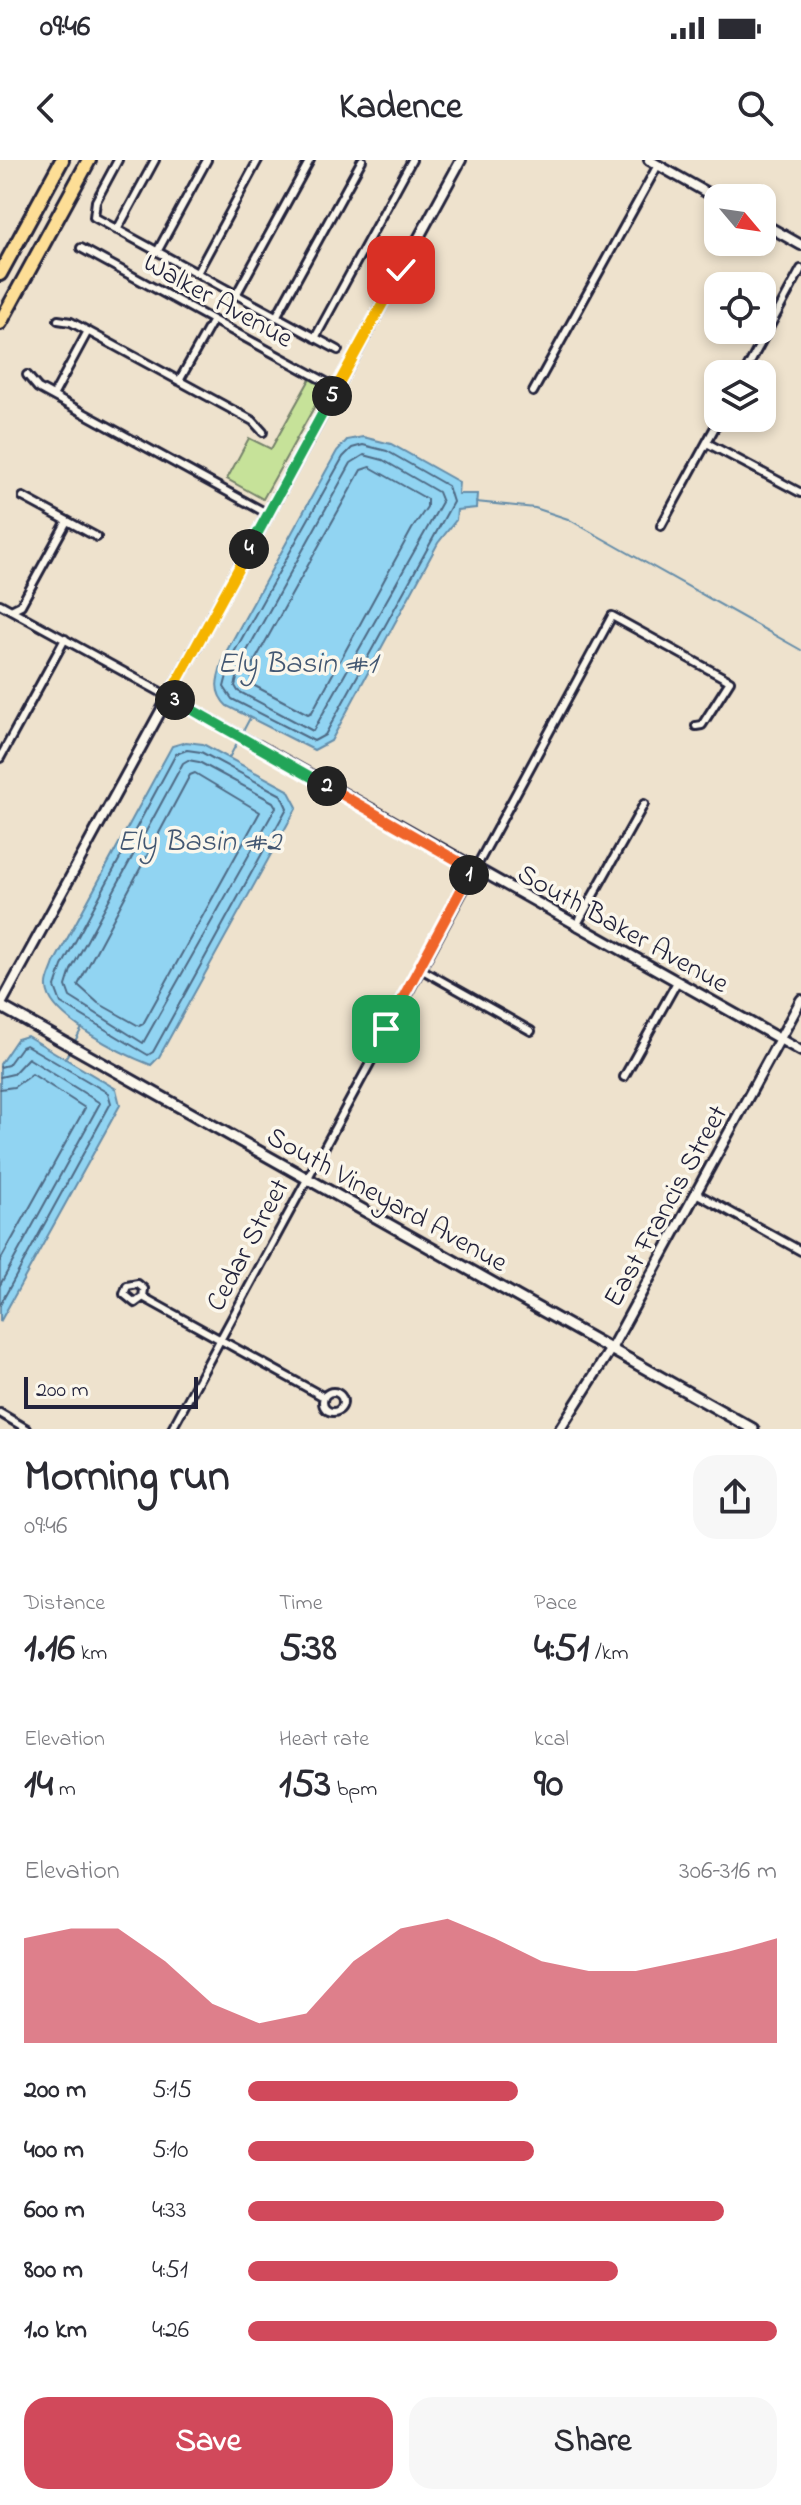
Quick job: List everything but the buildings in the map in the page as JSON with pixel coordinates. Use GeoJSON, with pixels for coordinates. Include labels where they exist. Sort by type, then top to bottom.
{"type":"FeatureCollection","features":[{"type":"Feature","properties":{"kind":"highway"},"geometry":{"type":"LineString","coordinates":[[0,274],[62,160]]}},
{"type":"Feature","properties":{"kind":"highway"},"geometry":{"type":"LineString","coordinates":[[0,323],[89,160]]}},
{"type":"Feature","properties":{"kind":"main road","name":"South Vineyard Avenue"},"geometry":{"type":"LineString","coordinates":[[0,1006],[612,1347],[753,1429]]}},
{"type":"Feature","properties":{"kind":"street","name":"Walker Avenue"},"geometry":{"type":"LineString","coordinates":[[118,160],[96,201],[94,217],[338,350]]}},
{"type":"Feature","properties":{"kind":"street"},"geometry":{"type":"LineString","coordinates":[[117,230],[155,160]]}},
{"type":"Feature","properties":{"kind":"street"},"geometry":{"type":"LineString","coordinates":[[157,252],[207,160]]}},
{"type":"Feature","properties":{"kind":"street"},"geometry":{"type":"LineString","coordinates":[[197,273],[258,160]]}},
{"type":"Feature","properties":{"kind":"street"},"geometry":{"type":"LineString","coordinates":[[236,295],[310,160]]}},
{"type":"Feature","properties":{"kind":"street"},"geometry":{"type":"LineString","coordinates":[[276,317],[362,160]]}},
{"type":"Feature","properties":{"kind":"street"},"geometry":{"type":"LineString","coordinates":[[315,338],[412,160]]}},
{"type":"Feature","properties":{"kind":"street"},"geometry":{"type":"LineString","coordinates":[[0,1006],[461,160]]}},
{"type":"Feature","properties":{"kind":"street"},"geometry":{"type":"LineString","coordinates":[[533,392],[653,162],[704,191]]}},
{"type":"Feature","properties":{"kind":"street"},"geometry":{"type":"LineString","coordinates":[[776,231],[801,245]]}},
{"type":"Feature","properties":{"kind":"street","name":"Walker Avenue"},"geometry":{"type":"LineString","coordinates":[[81,248],[337,388]]}},
{"type":"Feature","properties":{"kind":"street"},"geometry":{"type":"LineString","coordinates":[[752,360],[801,269]]}},
{"type":"Feature","properties":{"kind":"street"},"geometry":{"type":"LineString","coordinates":[[58,320],[88,331],[253,421],[263,432]]}},
{"type":"Feature","properties":{"kind":"street"},"geometry":{"type":"LineString","coordinates":[[179,381],[213,320]]}},
{"type":"Feature","properties":{"kind":"street"},"geometry":{"type":"LineString","coordinates":[[53,396],[88,331]]}},
{"type":"Feature","properties":{"kind":"street"},"geometry":{"type":"LineString","coordinates":[[27,375],[53,396],[268,514]]}},
{"type":"Feature","properties":{"kind":"street"},"geometry":{"type":"LineString","coordinates":[[661,526],[713,432]]}},
{"type":"Feature","properties":{"kind":"street"},"geometry":{"type":"LineString","coordinates":[[707,443],[801,493]]}},
{"type":"Feature","properties":{"kind":"street"},"geometry":{"type":"LineString","coordinates":[[23,497],[97,537]]}},
{"type":"Feature","properties":{"kind":"street"},"geometry":{"type":"LineString","coordinates":[[11,610],[21,605],[67,521]]}},
{"type":"Feature","properties":{"kind":"street"},"geometry":{"type":"LineString","coordinates":[[0,604],[259,746]]}},
{"type":"Feature","properties":{"kind":"street","name":"Cedar Street"},"geometry":{"type":"LineString","coordinates":[[172,1429],[472,869],[612,616],[730,681],[702,725],[696,726]]}},
{"type":"Feature","properties":{"kind":"street"},"geometry":{"type":"LineString","coordinates":[[0,758],[65,639]]}},
{"type":"Feature","properties":{"kind":"street","name":"South Baker Avenue"},"geometry":{"type":"LineString","coordinates":[[259,746],[472,869],[801,1051]]}},
{"type":"Feature","properties":{"kind":"street"},"geometry":{"type":"LineString","coordinates":[[576,926],[644,804]]}},
{"type":"Feature","properties":{"kind":"street"},"geometry":{"type":"LineString","coordinates":[[419,968],[531,1031]]}},
{"type":"Feature","properties":{"kind":"street"},"geometry":{"type":"LineString","coordinates":[[624,1077],[677,982]]}},
{"type":"Feature","properties":{"kind":"street","name":"East Francis Street"},"geometry":{"type":"LineString","coordinates":[[560,1429],[612,1347],[801,1000]]}},
{"type":"Feature","properties":{"kind":"street"},"geometry":{"type":"LineString","coordinates":[[696,1193],[801,1251]]}},
{"type":"Feature","properties":{"kind":"street"},"geometry":{"type":"LineString","coordinates":[[143,1297],[324,1397]]}},
{"type":"Feature","properties":{"kind":"street"},"geometry":{"type":"LineString","coordinates":[[0,1413],[27,1429]]}},
{"type":"Feature","properties":{"kind":"green space"},"geometry":{"type":"Polygon","coordinates":[[[310,379],[321,386],[322,393],[263,499],[227,479],[249,438],[271,449],[310,379]]]}},
{"type":"Feature","properties":{"kind":"water","name":"Ely Basin #1"},"geometry":{"type":"Polygon","coordinates":[[[363,437],[391,444],[459,482],[458,494],[477,494],[476,508],[457,510],[456,520],[438,543],[331,741],[314,750],[227,706],[219,694],[217,682],[225,654],[337,451],[347,440],[363,437]]]}},
{"type":"Feature","properties":{"kind":"water","name":"Ely Basin #2"},"geometry":{"type":"Polygon","coordinates":[[[186,742],[203,744],[288,790],[297,807],[159,1057],[151,1065],[73,1023],[51,999],[47,984],[54,963],[172,746],[186,742]]]}},
{"type":"Feature","properties":{"kind":"water"},"geometry":{"type":"Polygon","coordinates":[[[27,1036],[116,1089],[120,1105],[0,1322],[0,1064],[17,1039],[27,1036]]]}},
{"type":"Feature","properties":{"kind":"waterway"},"geometry":{"type":"LineString","coordinates":[[476,502],[535,508],[568,519],[801,650]]}},
{"type":"Feature","properties":{"kind":"waterway"},"geometry":{"type":"LineString","coordinates":[[229,758],[250,718]]}},
{"type":"Feature","properties":{"kind":"waterway"},"geometry":{"type":"LineString","coordinates":[[73,1045],[82,1028]]}},
{"type":"Feature","properties":{"kind":"waterway"},"geometry":{"type":"LineString","coordinates":[[65,1059],[70,1050]]}},
{"type":"Feature","properties":{"kind":"route"},"geometry":{"type":"LineString","coordinates":[[386,1029],[472,869],[169,696],[401,270]]}}]}
